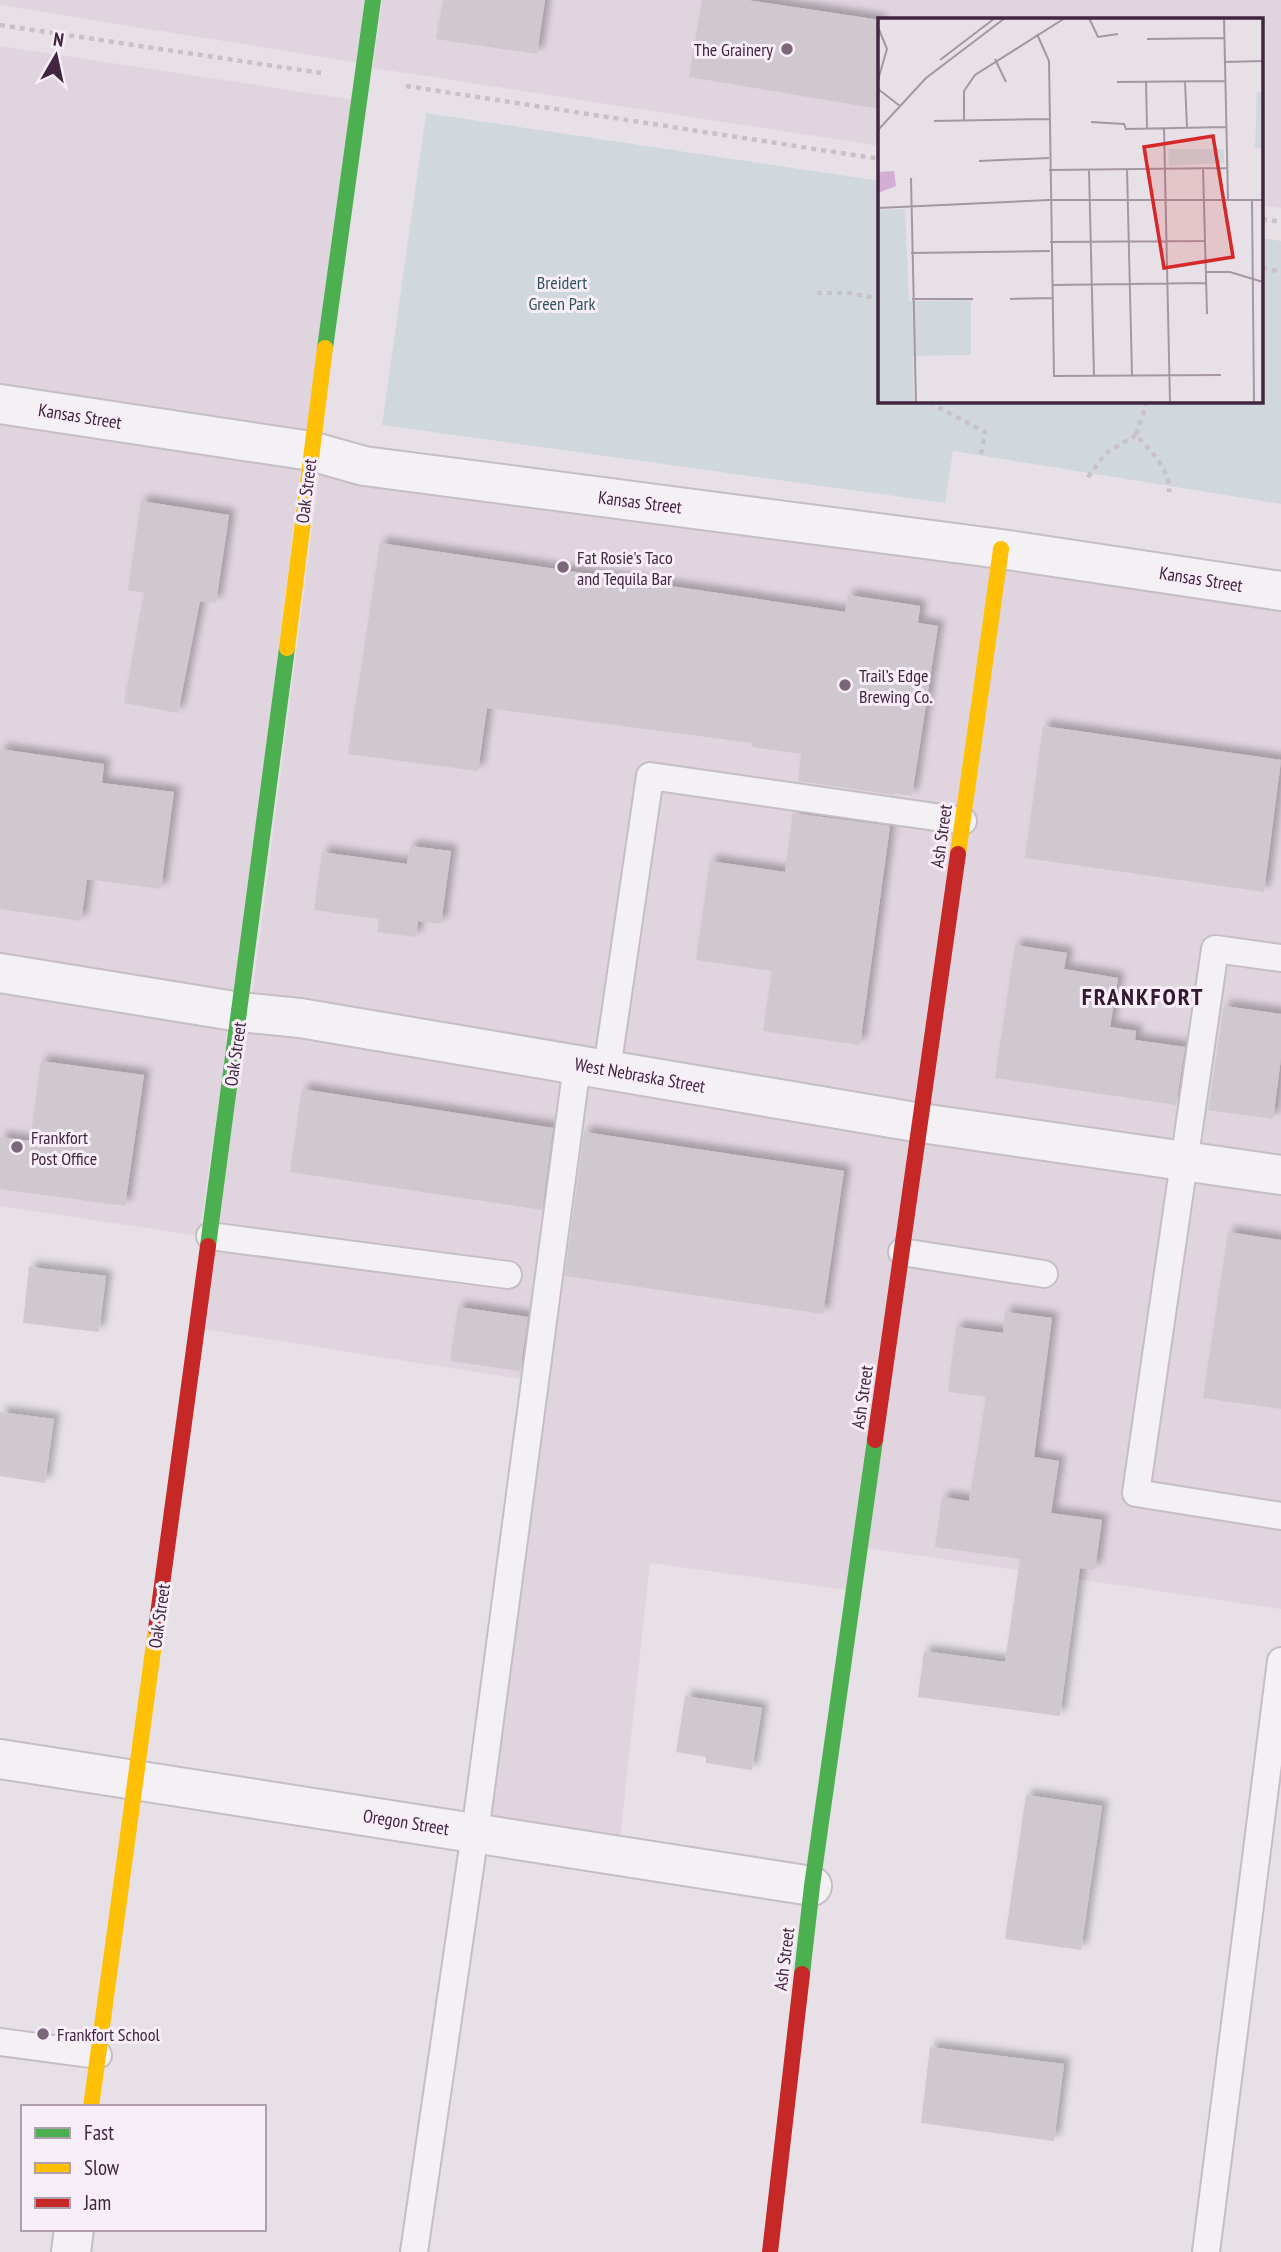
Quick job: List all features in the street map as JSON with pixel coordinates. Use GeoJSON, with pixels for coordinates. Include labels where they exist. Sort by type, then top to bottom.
{"type":"FeatureCollection","features":[{"type":"Feature","properties":{"kind":"street","name":"Oak Street"},"geometry":{"type":"LineString","coordinates":[[91,2105],[240,1012],[311,451],[373,0]]}},
{"type":"Feature","properties":{"kind":"street","name":"Kansas Street"},"geometry":{"type":"LineString","coordinates":[[0,404],[311,451],[365,466],[1001,549],[1281,592]]}},
{"type":"Feature","properties":{"kind":"street","name":"Ash Street"},"geometry":{"type":"LineString","coordinates":[[770,2252],[812,1886],[1001,549]]}},
{"type":"Feature","properties":{"kind":"street","name":"West Nebraska Street"},"geometry":{"type":"LineString","coordinates":[[0,973],[240,1012],[300,1018],[920,1123],[1281,1175]]}},
{"type":"Feature","properties":{"kind":"street","name":"Oregon Street"},"geometry":{"type":"LineString","coordinates":[[0,1759],[812,1886]]}},
{"type":"Feature","properties":{"kind":"street"},"geometry":{"type":"LineString","coordinates":[[71,2252],[74,2231]]}},
{"type":"Feature","properties":{"kind":"lane"},"geometry":{"type":"LineString","coordinates":[[414,2252],[592,1067],[650,776],[963,821]]}},
{"type":"Feature","properties":{"kind":"lane"},"geometry":{"type":"LineString","coordinates":[[1281,958],[1215,948],[1136,1493],[1281,1516]]}},
{"type":"Feature","properties":{"kind":"lane"},"geometry":{"type":"LineString","coordinates":[[210,1236],[508,1275]]}},
{"type":"Feature","properties":{"kind":"lane"},"geometry":{"type":"LineString","coordinates":[[902,1252],[1044,1274]]}},
{"type":"Feature","properties":{"kind":"lane"},"geometry":{"type":"LineString","coordinates":[[1206,2252],[1281,1661]]}},
{"type":"Feature","properties":{"kind":"lane"},"geometry":{"type":"LineString","coordinates":[[0,2042],[99,2055]]}},
{"type":"Feature","properties":{"kind":"path"},"geometry":{"type":"LineString","coordinates":[[0,25],[878,159]]}},
{"type":"Feature","properties":{"kind":"path"},"geometry":{"type":"LineString","coordinates":[[817,293],[850,293],[878,299]]}},
{"type":"Feature","properties":{"kind":"path"},"geometry":{"type":"LineString","coordinates":[[932,402],[985,432],[981,455]]}},
{"type":"Feature","properties":{"kind":"path"},"geometry":{"type":"LineString","coordinates":[[1088,477],[1106,453],[1136,435],[1147,402]]}},
{"type":"Feature","properties":{"kind":"path"},"geometry":{"type":"LineString","coordinates":[[1136,435],[1154,455],[1169,480],[1169,492]]}},
{"type":"Feature","properties":{"kind":"shaded area"},"geometry":{"type":"Polygon","coordinates":[[[0,0],[368,0],[359,63],[0,5],[0,0]]]}},
{"type":"Feature","properties":{"kind":"shaded area"},"geometry":{"type":"Polygon","coordinates":[[[382,0],[1281,0],[1281,208],[1264,205],[1264,18],[878,18],[878,146],[373,68],[382,0]]]}},
{"type":"Feature","properties":{"kind":"shaded area"},"geometry":{"type":"Polygon","coordinates":[[[0,46],[354,100],[305,443],[0,396],[0,46]]]}},
{"type":"Feature","properties":{"kind":"shaded area"},"geometry":{"type":"Polygon","coordinates":[[[0,412],[302,456],[235,1005],[0,968],[0,412]]]}},
{"type":"Feature","properties":{"kind":"shaded area"},"geometry":{"type":"Polygon","coordinates":[[[321,459],[1281,605],[1281,1164],[251,1004],[321,459]]]}},
{"type":"Feature","properties":{"kind":"shaded area"},"geometry":{"type":"Polygon","coordinates":[[[0,982],[231,1019],[199,1236],[0,1206],[0,982]]]}},
{"type":"Feature","properties":{"kind":"shaded area"},"geometry":{"type":"Polygon","coordinates":[[[245,1022],[911,1129],[847,1590],[650,1563],[619,1848],[467,1823],[525,1380],[204,1329],[245,1022]]]}},
{"type":"Feature","properties":{"kind":"shaded area"},"geometry":{"type":"Polygon","coordinates":[[[926,1131],[1281,1183],[1281,1609],[867,1548],[926,1131]]]}},
{"type":"Feature","properties":{"kind":"green space","name":"Breidert Green Park"},"geometry":{"type":"Polygon","coordinates":[[[426,113],[878,181],[878,402],[1264,402],[1264,238],[1281,241],[1281,504],[953,451],[945,503],[382,425],[426,113]]]}},
{"type":"Feature","properties":{"kind":"building"},"geometry":{"type":"Polygon","coordinates":[[[443,0],[545,0],[537,54],[436,39],[443,0]]]}},
{"type":"Feature","properties":{"kind":"building","name":"The Grainery"},"geometry":{"type":"Polygon","coordinates":[[[702,0],[747,0],[878,20],[878,109],[689,77],[702,0]]]}},
{"type":"Feature","properties":{"kind":"building"},"geometry":{"type":"Polygon","coordinates":[[[141,501],[229,515],[216,603],[200,601],[178,713],[124,703],[144,593],[128,590],[141,501]]]}},
{"type":"Feature","properties":{"kind":"building"},"geometry":{"type":"Polygon","coordinates":[[[380,543],[845,612],[848,595],[920,606],[918,623],[938,626],[912,796],[798,781],[801,754],[752,747],[752,743],[487,708],[478,771],[348,754],[380,543]]]}},
{"type":"Feature","properties":{"kind":"building"},"geometry":{"type":"Polygon","coordinates":[[[1043,726],[1281,760],[1264,892],[1025,858],[1043,726]]]}},
{"type":"Feature","properties":{"kind":"building"},"geometry":{"type":"Polygon","coordinates":[[[0,749],[104,764],[102,783],[174,792],[161,889],[87,879],[81,921],[0,909],[0,749]]]}},
{"type":"Feature","properties":{"kind":"building"},"geometry":{"type":"Polygon","coordinates":[[[793,813],[890,826],[860,1045],[763,1031],[772,971],[696,960],[710,861],[785,872],[793,813]]]}},
{"type":"Feature","properties":{"kind":"building"},"geometry":{"type":"Polygon","coordinates":[[[410,846],[451,851],[441,924],[418,921],[416,937],[377,932],[379,919],[314,910],[322,852],[407,864],[410,846]]]}},
{"type":"Feature","properties":{"kind":"building"},"geometry":{"type":"Polygon","coordinates":[[[1015,945],[1067,953],[1064,969],[1118,978],[1110,1027],[1136,1031],[1135,1040],[1185,1047],[1176,1105],[995,1078],[1015,945]]]}},
{"type":"Feature","properties":{"kind":"building"},"geometry":{"type":"Polygon","coordinates":[[[1224,1006],[1281,1014],[1281,1058],[1273,1119],[1208,1110],[1224,1006]]]}},
{"type":"Feature","properties":{"kind":"building"},"geometry":{"type":"Polygon","coordinates":[[[41,1061],[144,1075],[125,1206],[0,1189],[0,1137],[30,1141],[41,1061]]]}},
{"type":"Feature","properties":{"kind":"building"},"geometry":{"type":"Polygon","coordinates":[[[302,1089],[553,1128],[542,1210],[290,1172],[302,1089]]]}},
{"type":"Feature","properties":{"kind":"building"},"geometry":{"type":"Polygon","coordinates":[[[584,1132],[844,1171],[823,1314],[565,1276],[584,1132]]]}},
{"type":"Feature","properties":{"kind":"building"},"geometry":{"type":"Polygon","coordinates":[[[1228,1232],[1281,1240],[1281,1409],[1203,1398],[1228,1232]]]}},
{"type":"Feature","properties":{"kind":"building"},"geometry":{"type":"Polygon","coordinates":[[[29,1267],[106,1276],[99,1332],[23,1323],[29,1267]]]}},
{"type":"Feature","properties":{"kind":"building"},"geometry":{"type":"Polygon","coordinates":[[[458,1307],[528,1317],[520,1371],[450,1361],[458,1307]]]}},
{"type":"Feature","properties":{"kind":"building"},"geometry":{"type":"Polygon","coordinates":[[[1005,1312],[1052,1318],[1034,1457],[1059,1461],[1051,1513],[1102,1520],[1095,1570],[1080,1568],[1060,1716],[918,1697],[924,1651],[1005,1662],[1020,1559],[935,1547],[942,1497],[969,1501],[986,1397],[948,1392],[956,1327],[1003,1333],[1005,1312]]]}},
{"type":"Feature","properties":{"kind":"building"},"geometry":{"type":"Polygon","coordinates":[[[0,1412],[54,1419],[45,1483],[0,1476],[0,1412]]]}},
{"type":"Feature","properties":{"kind":"building"},"geometry":{"type":"Polygon","coordinates":[[[685,1696],[762,1708],[752,1770],[706,1763],[706,1757],[676,1752],[685,1696]]]}},
{"type":"Feature","properties":{"kind":"building"},"geometry":{"type":"Polygon","coordinates":[[[1026,1795],[1102,1806],[1081,1950],[1005,1939],[1026,1795]]]}},
{"type":"Feature","properties":{"kind":"building"},"geometry":{"type":"Polygon","coordinates":[[[930,2047],[1064,2064],[1054,2141],[921,2123],[930,2047]]]}},
{"type":"Feature","properties":{"kind":"traffic: fast"},"geometry":{"type":"LineString","coordinates":[[325,348],[373,0]]}},
{"type":"Feature","properties":{"kind":"traffic: fast"},"geometry":{"type":"LineString","coordinates":[[208,1246],[287,648]]}},
{"type":"Feature","properties":{"kind":"traffic: fast"},"geometry":{"type":"LineString","coordinates":[[802,1974],[875,1440]]}},
{"type":"Feature","properties":{"kind":"traffic: slow"},"geometry":{"type":"LineString","coordinates":[[287,648],[325,348]]}},
{"type":"Feature","properties":{"kind":"traffic: slow"},"geometry":{"type":"LineString","coordinates":[[958,854],[1001,549]]}},
{"type":"Feature","properties":{"kind":"traffic: slow"},"geometry":{"type":"LineString","coordinates":[[91,2105],[156,1629]]}},
{"type":"Feature","properties":{"kind":"traffic: jam"},"geometry":{"type":"LineString","coordinates":[[875,1440],[958,854]]}},
{"type":"Feature","properties":{"kind":"traffic: jam"},"geometry":{"type":"LineString","coordinates":[[156,1629],[208,1246]]}},
{"type":"Feature","properties":{"kind":"traffic: jam"},"geometry":{"type":"LineString","coordinates":[[770,2252],[802,1974]]}},
{"type":"Feature","properties":{"kind":"place","name":"The Grainery"},"geometry":{"type":"Point","coordinates":[787,49]}},
{"type":"Feature","properties":{"kind":"place","name":"Fat Rosie's Taco and Tequila Bar"},"geometry":{"type":"Point","coordinates":[563,567]}},
{"type":"Feature","properties":{"kind":"place","name":"Trail’s Edge Brewing Co."},"geometry":{"type":"Point","coordinates":[845,685]}},
{"type":"Feature","properties":{"kind":"place","name":"Frankfort Post Office"},"geometry":{"type":"Point","coordinates":[17,1147]}},
{"type":"Feature","properties":{"kind":"place","name":"Frankfort School"},"geometry":{"type":"Point","coordinates":[43,2034]}},
{"type":"Feature","properties":{"kind":"district","name":"FRANKFORT"},"geometry":{"type":"Point","coordinates":[1143,996]}}]}
